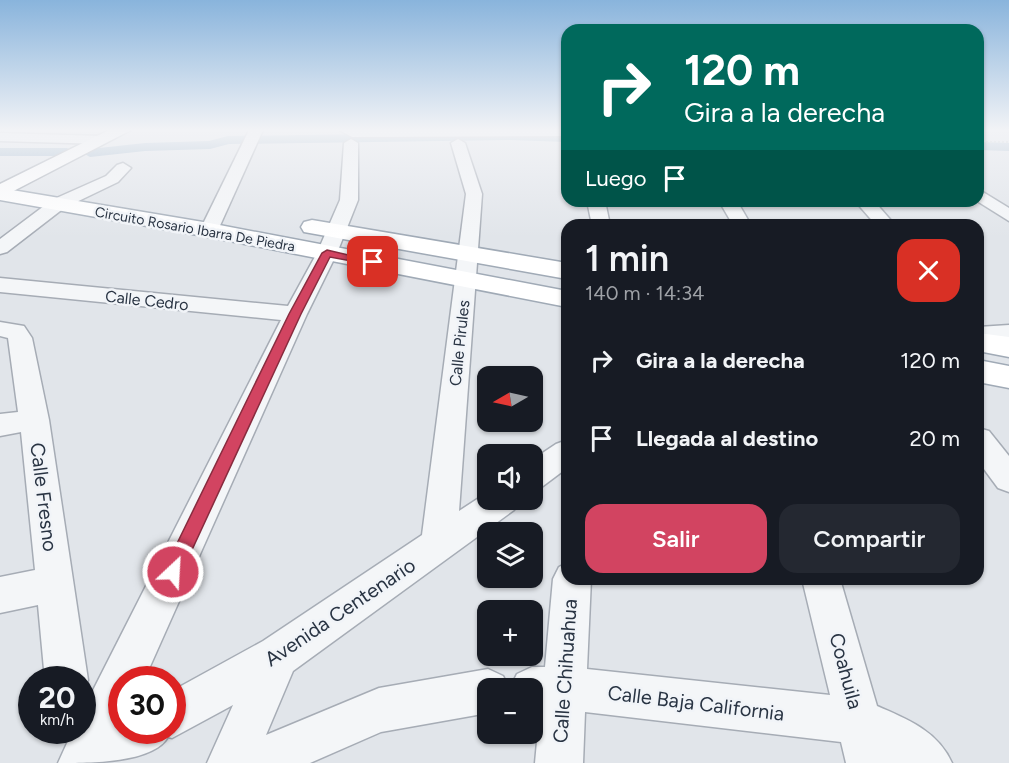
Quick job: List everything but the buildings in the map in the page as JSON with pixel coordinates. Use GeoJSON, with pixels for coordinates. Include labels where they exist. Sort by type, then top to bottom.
{"type":"FeatureCollection","features":[{"type":"Feature","properties":{"kind":"main road"},"geometry":{"type":"LineString","coordinates":[[9,194],[58,166]]}},
{"type":"Feature","properties":{"kind":"main road"},"geometry":{"type":"LineString","coordinates":[[0,176],[9,194]]}},
{"type":"Feature","properties":{"kind":"main road"},"geometry":{"type":"LineString","coordinates":[[9,194],[89,190],[213,220]]}},
{"type":"Feature","properties":{"kind":"main road","name":"Circuito Rosario Ibarra De Piedra"},"geometry":{"type":"LineString","coordinates":[[9,194],[58,204],[213,220],[331,242],[465,280],[561,298]]}},
{"type":"Feature","properties":{"kind":"main road"},"geometry":{"type":"LineString","coordinates":[[331,242],[468,255],[561,271]]}},
{"type":"Feature","properties":{"kind":"main road"},"geometry":{"type":"LineString","coordinates":[[984,372],[1009,377]]}},
{"type":"Feature","properties":{"kind":"street"},"geometry":{"type":"LineString","coordinates":[[213,220],[239,166]]}},
{"type":"Feature","properties":{"kind":"street"},"geometry":{"type":"LineString","coordinates":[[129,666],[331,242],[349,200],[348,166]]}},
{"type":"Feature","properties":{"kind":"street","name":"Calle Pirules"},"geometry":{"type":"LineString","coordinates":[[439,546],[474,194],[465,166]]}},
{"type":"Feature","properties":{"kind":"street"},"geometry":{"type":"LineString","coordinates":[[0,248],[58,204],[112,179],[123,168]]}},
{"type":"Feature","properties":{"kind":"street"},"geometry":{"type":"LineString","coordinates":[[984,198],[1009,216]]}},
{"type":"Feature","properties":{"kind":"street"},"geometry":{"type":"LineString","coordinates":[[870,207],[880,219]]}},
{"type":"Feature","properties":{"kind":"street","name":"Calle Cedro"},"geometry":{"type":"LineString","coordinates":[[0,285],[295,314]]}},
{"type":"Feature","properties":{"kind":"street","name":"Calle Fresno"},"geometry":{"type":"LineString","coordinates":[[0,329],[15,331],[20,338],[34,420],[65,666]]}},
{"type":"Feature","properties":{"kind":"street"},"geometry":{"type":"LineString","coordinates":[[0,425],[34,420]]}},
{"type":"Feature","properties":{"kind":"street"},"geometry":{"type":"LineString","coordinates":[[984,447],[1009,479]]}},
{"type":"Feature","properties":{"kind":"street"},"geometry":{"type":"LineString","coordinates":[[543,469],[561,456]]}},
{"type":"Feature","properties":{"kind":"street","name":"Avenida Centenario"},"geometry":{"type":"LineString","coordinates":[[186,708],[278,656],[488,510]]}},
{"type":"Feature","properties":{"kind":"street"},"geometry":{"type":"LineString","coordinates":[[0,595],[55,584]]}},
{"type":"Feature","properties":{"kind":"street","name":"Calle Chihuahua"},"geometry":{"type":"LineString","coordinates":[[559,763],[548,688],[571,585]]}},
{"type":"Feature","properties":{"kind":"street","name":"Coahuila"},"geometry":{"type":"LineString","coordinates":[[823,585],[865,742]]}},
{"type":"Feature","properties":{"kind":"street"},"geometry":{"type":"LineString","coordinates":[[231,763],[278,656]]}},
{"type":"Feature","properties":{"kind":"street","name":"Calle Baja California"},"geometry":{"type":"LineString","coordinates":[[548,688],[865,742],[897,738],[928,763]]}},
{"type":"Feature","properties":{"kind":"street"},"geometry":{"type":"LineString","coordinates":[[255,763],[379,710],[477,693]]}},
{"type":"Feature","properties":{"kind":"street"},"geometry":{"type":"LineString","coordinates":[[82,763],[108,709]]}},
{"type":"Feature","properties":{"kind":"street"},"geometry":{"type":"LineString","coordinates":[[76,744],[78,763]]}},
{"type":"Feature","properties":{"kind":"street"},"geometry":{"type":"LineString","coordinates":[[92,763],[124,744]]}},
{"type":"Feature","properties":{"kind":"route"},"geometry":{"type":"LineString","coordinates":[[173,572],[295,314],[327,253],[373,262]]}}]}
